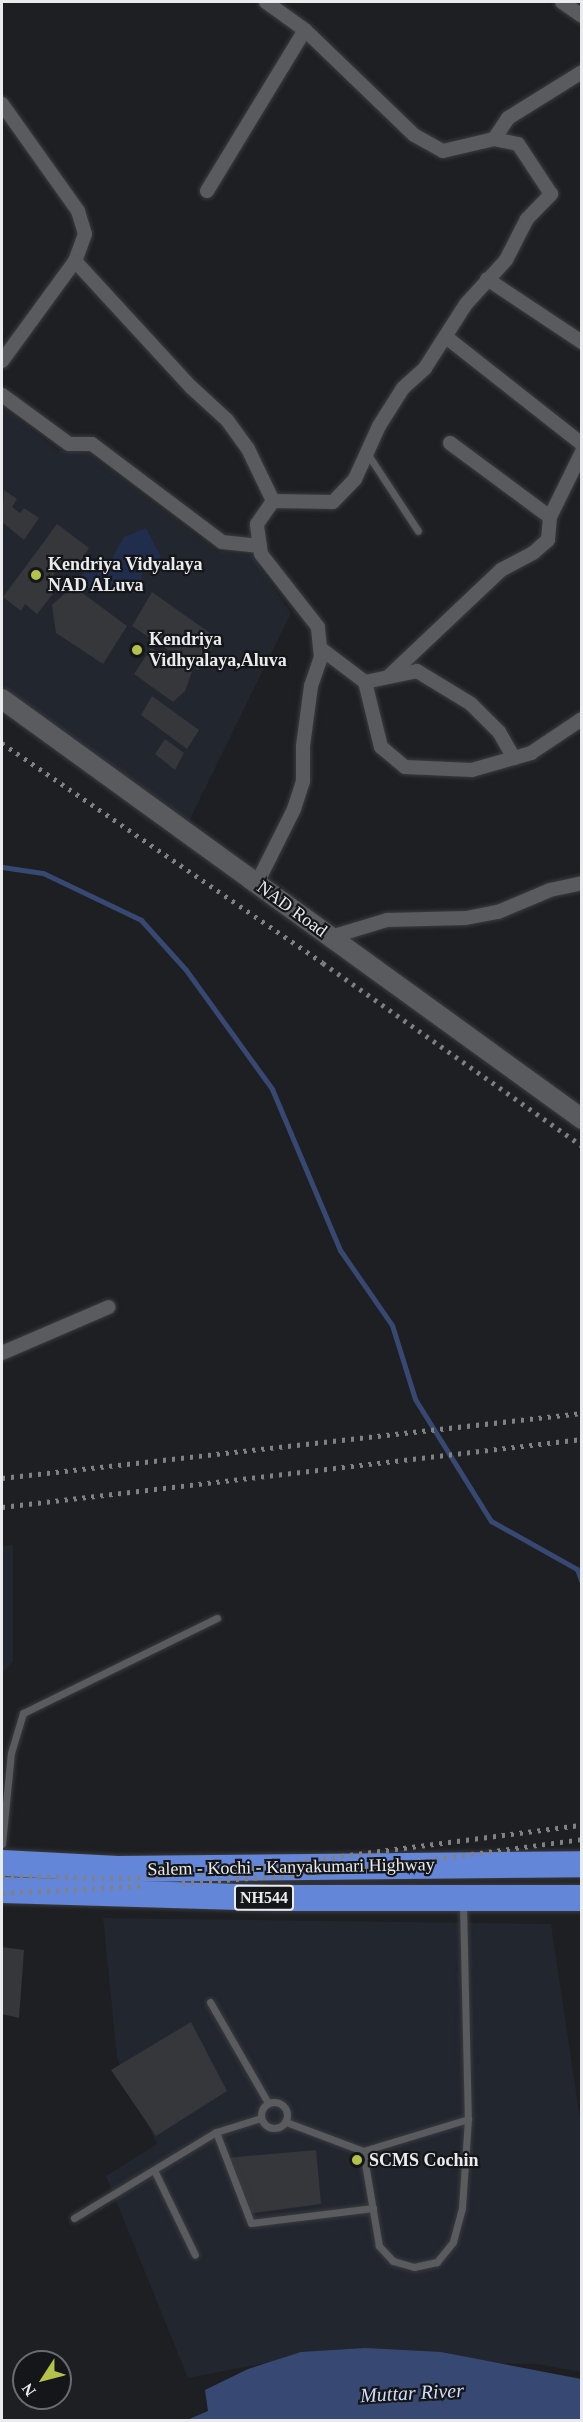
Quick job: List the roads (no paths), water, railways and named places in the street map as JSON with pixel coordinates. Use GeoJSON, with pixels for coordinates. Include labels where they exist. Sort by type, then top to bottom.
{"type":"FeatureCollection","features":[{"type":"Feature","properties":{"kind":"highway","name":"Salem - Kochi - Kanyakumari Highway"},"geometry":{"type":"LineString","coordinates":[[2,1863],[118,1869],[525,1862],[582,1864]]}},
{"type":"Feature","properties":{"kind":"highway","name":"Salem - Kochi - Kanyakumari Highway"},"geometry":{"type":"LineString","coordinates":[[2,1890],[111,1896],[463,1897],[527,1900],[582,1898]]}},
{"type":"Feature","properties":{"kind":"street"},"geometry":{"type":"LineString","coordinates":[[266,2],[305,30],[414,135],[443,151],[494,139],[518,144],[551,194],[527,219],[506,260],[487,279],[425,368],[403,388],[355,479],[333,502],[273,501]]}},
{"type":"Feature","properties":{"kind":"street"},"geometry":{"type":"LineString","coordinates":[[562,2],[582,16]]}},
{"type":"Feature","properties":{"kind":"street"},"geometry":{"type":"LineString","coordinates":[[207,191],[305,30]]}},
{"type":"Feature","properties":{"kind":"street"},"geometry":{"type":"LineString","coordinates":[[494,139],[508,118],[582,72]]}},
{"type":"Feature","properties":{"kind":"street"},"geometry":{"type":"LineString","coordinates":[[2,104],[78,211],[85,234],[75,261],[2,361]]}},
{"type":"Feature","properties":{"kind":"street"},"geometry":{"type":"LineString","coordinates":[[75,261],[191,387],[227,420],[248,449],[273,501]]}},
{"type":"Feature","properties":{"kind":"street"},"geometry":{"type":"LineString","coordinates":[[487,279],[582,342]]}},
{"type":"Feature","properties":{"kind":"street"},"geometry":{"type":"LineString","coordinates":[[446,337],[582,444]]}},
{"type":"Feature","properties":{"kind":"street"},"geometry":{"type":"LineString","coordinates":[[2,395],[69,444],[92,444],[222,542],[260,546]]}},
{"type":"Feature","properties":{"kind":"street"},"geometry":{"type":"LineString","coordinates":[[450,443],[550,517]]}},
{"type":"Feature","properties":{"kind":"street"},"geometry":{"type":"LineString","coordinates":[[390,675],[501,570],[533,553],[548,540],[550,517],[582,452]]}},
{"type":"Feature","properties":{"kind":"street"},"geometry":{"type":"LineString","coordinates":[[257,883],[294,809],[303,781],[303,746],[320,648],[318,627],[283,588],[261,554],[257,524],[273,501]]}},
{"type":"Feature","properties":{"kind":"street"},"geometry":{"type":"LineString","coordinates":[[320,648],[365,682],[381,747],[405,767],[437,772],[472,770],[531,753],[582,719]]}},
{"type":"Feature","properties":{"kind":"street"},"geometry":{"type":"LineString","coordinates":[[365,682],[417,671],[471,704],[499,732],[514,758]]}},
{"type":"Feature","properties":{"kind":"street","name":"NAD Road"},"geometry":{"type":"LineString","coordinates":[[2,699],[582,1119]]}},
{"type":"Feature","properties":{"kind":"street"},"geometry":{"type":"LineString","coordinates":[[331,937],[387,920],[466,918],[498,912],[550,890],[582,883]]}},
{"type":"Feature","properties":{"kind":"street"},"geometry":{"type":"LineString","coordinates":[[2,1353],[109,1307]]}},
{"type":"Feature","properties":{"kind":"lane"},"geometry":{"type":"LineString","coordinates":[[367,453],[418,531]]}},
{"type":"Feature","properties":{"kind":"lane"},"geometry":{"type":"LineString","coordinates":[[2,1844],[11,1753],[23,1713],[217,1618]]}},
{"type":"Feature","properties":{"kind":"lane"},"geometry":{"type":"LineString","coordinates":[[363,2151],[379,2246],[393,2261],[414,2267],[437,2262],[453,2242],[462,2208],[468,2118],[463,1897]]}},
{"type":"Feature","properties":{"kind":"lane"},"geometry":{"type":"LineString","coordinates":[[210,2002],[268,2103],[284,2106],[286,2122]]}},
{"type":"Feature","properties":{"kind":"lane"},"geometry":{"type":"LineString","coordinates":[[74,2218],[216,2132],[261,2118],[268,2103]]}},
{"type":"Feature","properties":{"kind":"lane"},"geometry":{"type":"LineString","coordinates":[[261,2118],[267,2126],[275,2128],[286,2122],[363,2151],[468,2118]]}},
{"type":"Feature","properties":{"kind":"lane"},"geometry":{"type":"LineString","coordinates":[[216,2132],[251,2223],[374,2208]]}},
{"type":"Feature","properties":{"kind":"lane"},"geometry":{"type":"LineString","coordinates":[[154,2170],[195,2255]]}},
{"type":"Feature","properties":{"kind":"water","name":"Muttar River"},"geometry":{"type":"Polygon","coordinates":[[[365,2348],[441,2352],[581,2379],[581,2420],[187,2420],[208,2411],[205,2390],[248,2369],[301,2352],[365,2348]]]}},
{"type":"Feature","properties":{"kind":"waterway"},"geometry":{"type":"LineString","coordinates":[[2,867],[43,873],[141,920],[186,970],[272,1089],[340,1250],[392,1325],[415,1399],[491,1521],[577,1569],[582,1583]]}},
{"type":"Feature","properties":{"kind":"railway"},"geometry":{"type":"LineString","coordinates":[[2,743],[323,963],[582,1146]]}},
{"type":"Feature","properties":{"kind":"railway"},"geometry":{"type":"LineString","coordinates":[[2,1478],[582,1413]]}},
{"type":"Feature","properties":{"kind":"railway"},"geometry":{"type":"LineString","coordinates":[[2,1507],[582,1439]]}},
{"type":"Feature","properties":{"kind":"railway"},"geometry":{"type":"LineString","coordinates":[[2,1876],[128,1878],[234,1870],[582,1825]]}},
{"type":"Feature","properties":{"kind":"railway"},"geometry":{"type":"LineString","coordinates":[[182,1883],[346,1871],[582,1839]]}},
{"type":"Feature","properties":{"kind":"railway"},"geometry":{"type":"LineString","coordinates":[[2,1893],[143,1886]]}},
{"type":"Feature","properties":{"kind":"place","name":"Kendriya Vidyalaya NAD ALuva"},"geometry":{"type":"Point","coordinates":[36,575]}},
{"type":"Feature","properties":{"kind":"place","name":"Kendriya Vidhyalaya,Aluva"},"geometry":{"type":"Point","coordinates":[137,650]}},
{"type":"Feature","properties":{"kind":"place","name":"SCMS Cochin"},"geometry":{"type":"Point","coordinates":[357,2160]}}]}
